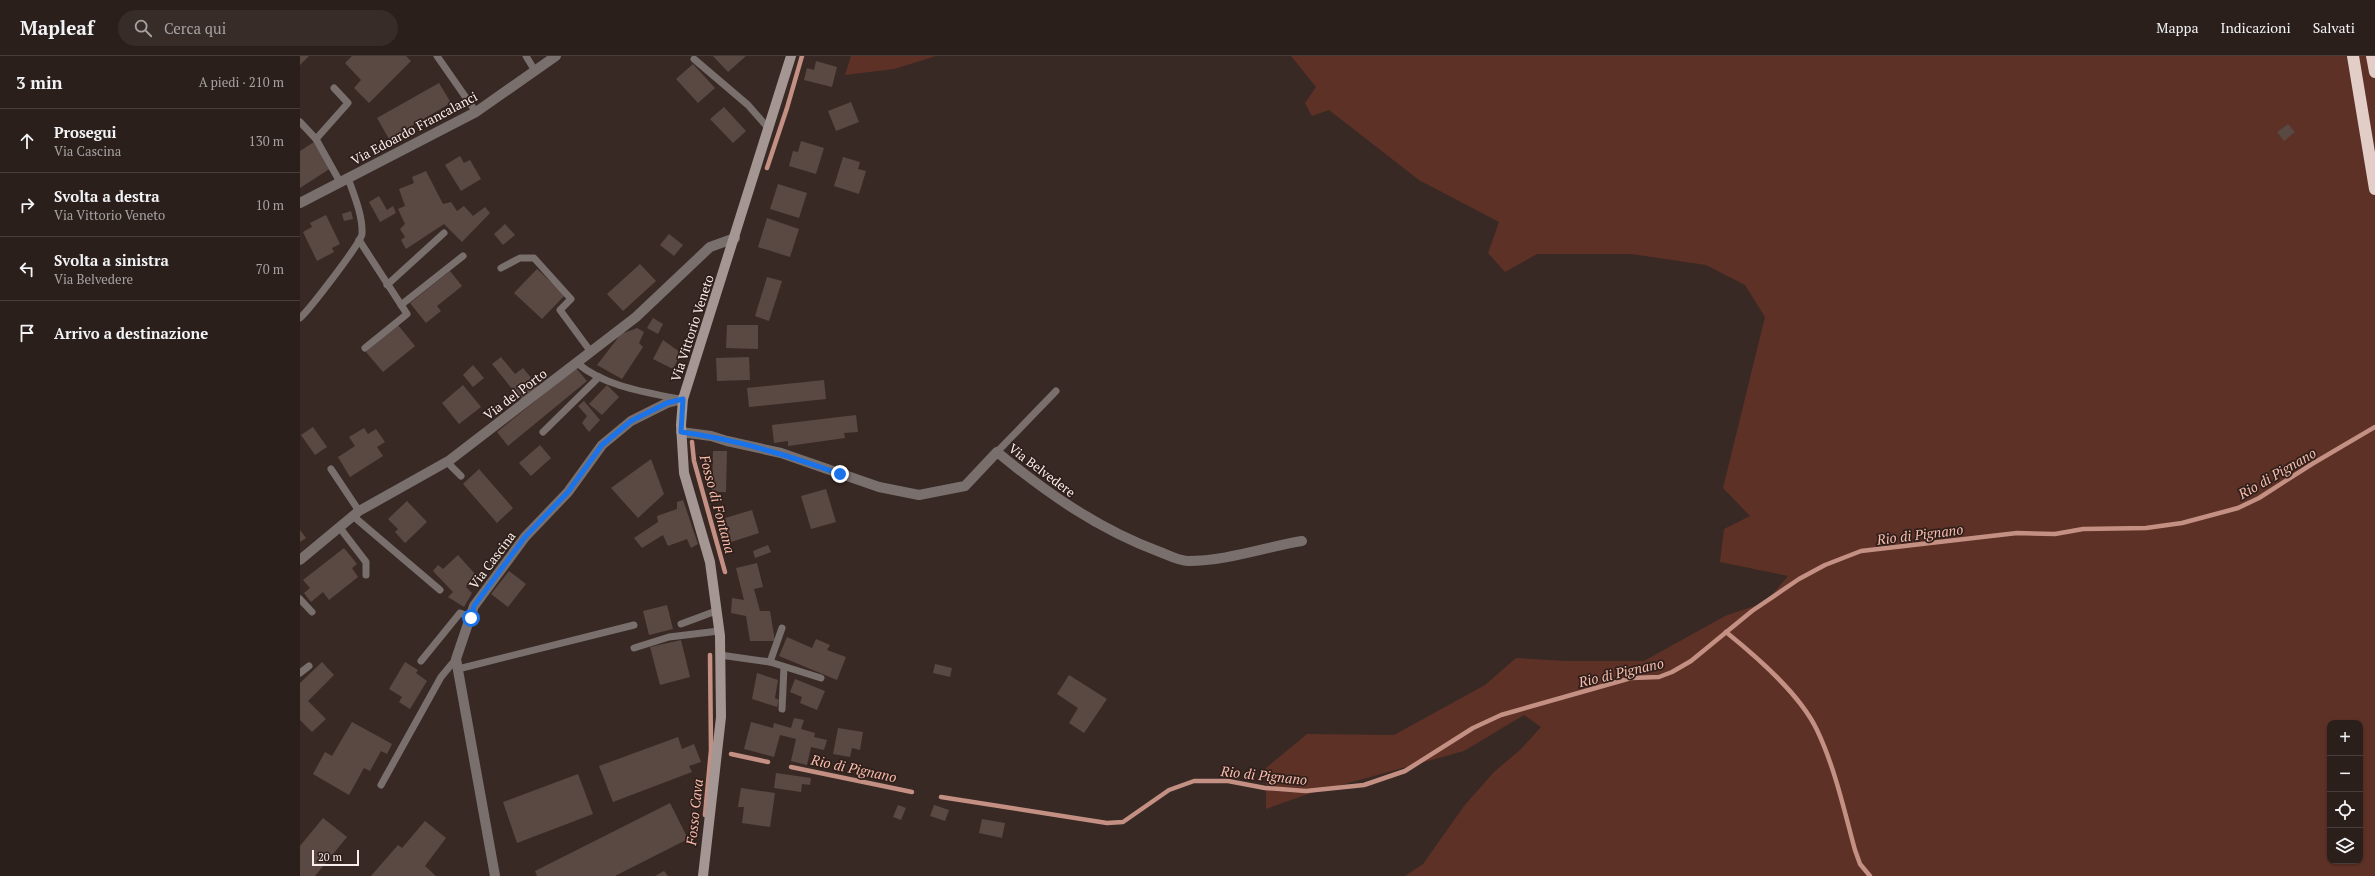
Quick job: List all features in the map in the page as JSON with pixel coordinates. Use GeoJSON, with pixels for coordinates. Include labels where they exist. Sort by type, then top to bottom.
{"type":"FeatureCollection","features":[{"type":"Feature","properties":{"kind":"highway"},"geometry":{"type":"LineString","coordinates":[[2353,56],[2375,189]]}},
{"type":"Feature","properties":{"kind":"highway"},"geometry":{"type":"LineString","coordinates":[[2372,56],[2375,72]]}},
{"type":"Feature","properties":{"kind":"street","name":"Via Edoardo Francalanci"},"geometry":{"type":"LineString","coordinates":[[300,202],[476,112],[556,56]]}},
{"type":"Feature","properties":{"kind":"street","name":"Via Vittorio Veneto"},"geometry":{"type":"LineString","coordinates":[[703,876],[721,717],[719,631],[710,562],[684,473],[681,432],[683,399],[735,238],[791,56]]}},
{"type":"Feature","properties":{"kind":"street","name":"Via del Porto"},"geometry":{"type":"LineString","coordinates":[[300,560],[356,514],[447,462],[636,317],[710,247],[735,238]]}},
{"type":"Feature","properties":{"kind":"street","name":"Via Cascina"},"geometry":{"type":"LineString","coordinates":[[457,664],[474,606],[525,537],[568,492],[602,445],[631,421],[667,403],[683,399]]}},
{"type":"Feature","properties":{"kind":"street","name":"Via Belvedere"},"geometry":{"type":"LineString","coordinates":[[681,432],[711,436],[726,442],[781,453],[878,488],[919,496],[965,486],[996,452],[1037,484],[1080,514],[1137,542],[1186,561],[1206,560],[1302,542]]}},
{"type":"Feature","properties":{"kind":"street"},"geometry":{"type":"LineString","coordinates":[[457,664],[496,876]]}},
{"type":"Feature","properties":{"kind":"lane"},"geometry":{"type":"LineString","coordinates":[[437,56],[476,112]]}},
{"type":"Feature","properties":{"kind":"lane"},"geometry":{"type":"LineString","coordinates":[[526,56],[535,71]]}},
{"type":"Feature","properties":{"kind":"lane"},"geometry":{"type":"LineString","coordinates":[[694,59],[748,105],[769,129]]}},
{"type":"Feature","properties":{"kind":"lane"},"geometry":{"type":"LineString","coordinates":[[316,139],[348,103],[334,88]]}},
{"type":"Feature","properties":{"kind":"lane"},"geometry":{"type":"LineString","coordinates":[[300,122],[316,139],[344,180],[358,207],[362,235],[354,250],[335,272],[310,309],[300,318]]}},
{"type":"Feature","properties":{"kind":"lane"},"geometry":{"type":"LineString","coordinates":[[387,285],[444,233]]}},
{"type":"Feature","properties":{"kind":"lane"},"geometry":{"type":"LineString","coordinates":[[359,240],[406,314],[365,348]]}},
{"type":"Feature","properties":{"kind":"lane"},"geometry":{"type":"LineString","coordinates":[[401,305],[463,256]]}},
{"type":"Feature","properties":{"kind":"lane"},"geometry":{"type":"LineString","coordinates":[[501,268],[520,258],[534,258],[571,299],[560,310],[591,352]]}},
{"type":"Feature","properties":{"kind":"lane"},"geometry":{"type":"LineString","coordinates":[[577,363],[589,373],[599,377],[645,392],[683,399]]}},
{"type":"Feature","properties":{"kind":"lane"},"geometry":{"type":"LineString","coordinates":[[543,432],[599,377]]}},
{"type":"Feature","properties":{"kind":"lane"},"geometry":{"type":"LineString","coordinates":[[996,452],[1056,391]]}},
{"type":"Feature","properties":{"kind":"lane"},"geometry":{"type":"LineString","coordinates":[[447,462],[461,476]]}},
{"type":"Feature","properties":{"kind":"lane"},"geometry":{"type":"LineString","coordinates":[[331,469],[356,514],[440,590]]}},
{"type":"Feature","properties":{"kind":"lane"},"geometry":{"type":"LineString","coordinates":[[340,528],[366,562],[366,575]]}},
{"type":"Feature","properties":{"kind":"lane"},"geometry":{"type":"LineString","coordinates":[[300,599],[312,612]]}},
{"type":"Feature","properties":{"kind":"lane"},"geometry":{"type":"LineString","coordinates":[[681,624],[716,611]]}},
{"type":"Feature","properties":{"kind":"lane"},"geometry":{"type":"LineString","coordinates":[[421,661],[460,613],[471,618]]}},
{"type":"Feature","properties":{"kind":"lane"},"geometry":{"type":"LineString","coordinates":[[382,786],[441,677],[457,664],[634,626]]}},
{"type":"Feature","properties":{"kind":"lane"},"geometry":{"type":"LineString","coordinates":[[770,662],[782,628]]}},
{"type":"Feature","properties":{"kind":"lane"},"geometry":{"type":"LineString","coordinates":[[634,648],[670,637],[719,631]]}},
{"type":"Feature","properties":{"kind":"lane"},"geometry":{"type":"LineString","coordinates":[[720,655],[770,662],[821,678]]}},
{"type":"Feature","properties":{"kind":"lane"},"geometry":{"type":"LineString","coordinates":[[300,673],[309,666]]}},
{"type":"Feature","properties":{"kind":"lane"},"geometry":{"type":"LineString","coordinates":[[782,709],[784,667]]}},
{"type":"Feature","properties":{"kind":"shaded area"},"geometry":{"type":"Polygon","coordinates":[[[851,56],[936,56],[894,69],[845,75],[851,56]]]}},
{"type":"Feature","properties":{"kind":"shaded area"},"geometry":{"type":"Polygon","coordinates":[[[1291,56],[2375,56],[2375,876],[1405,876],[1423,864],[1464,806],[1494,772],[1521,749],[1541,727],[1524,715],[1464,751],[1305,795],[1266,809],[1266,768],[1307,734],[1394,735],[1485,685],[1516,658],[1566,661],[1644,661],[1725,616],[1766,602],[1788,576],[1720,562],[1724,529],[1750,516],[1723,488],[1765,317],[1745,285],[1706,265],[1631,254],[1537,254],[1505,272],[1488,253],[1499,222],[1419,180],[1329,110],[1312,116],[1305,103],[1316,87],[1291,56]]]}},
{"type":"Feature","properties":{"kind":"building"},"geometry":{"type":"Polygon","coordinates":[[[300,56],[309,56],[300,65],[300,56]]]}},
{"type":"Feature","properties":{"kind":"building"},"geometry":{"type":"Polygon","coordinates":[[[352,56],[406,56],[411,61],[369,103],[354,88],[361,80],[345,63],[352,56]]]}},
{"type":"Feature","properties":{"kind":"building"},"geometry":{"type":"Polygon","coordinates":[[[713,56],[746,56],[728,72],[713,56]]]}},
{"type":"Feature","properties":{"kind":"building"},"geometry":{"type":"Polygon","coordinates":[[[816,61],[837,67],[832,87],[804,80],[807,68],[814,70],[816,61]]]}},
{"type":"Feature","properties":{"kind":"building"},"geometry":{"type":"Polygon","coordinates":[[[693,64],[715,88],[698,103],[676,79],[693,64]]]}},
{"type":"Feature","properties":{"kind":"building"},"geometry":{"type":"Polygon","coordinates":[[[439,83],[451,103],[389,139],[377,118],[439,83]]]}},
{"type":"Feature","properties":{"kind":"building"},"geometry":{"type":"Polygon","coordinates":[[[851,102],[859,122],[836,131],[828,111],[851,102]]]}},
{"type":"Feature","properties":{"kind":"building"},"geometry":{"type":"Polygon","coordinates":[[[724,107],[746,131],[733,143],[710,119],[724,107]]]}},
{"type":"Feature","properties":{"kind":"building"},"geometry":{"type":"Polygon","coordinates":[[[2288,124],[2295,132],[2284,141],[2277,132],[2288,124]]]}},
{"type":"Feature","properties":{"kind":"building"},"geometry":{"type":"Polygon","coordinates":[[[801,141],[824,148],[816,174],[789,166],[793,151],[798,152],[801,141]]]}},
{"type":"Feature","properties":{"kind":"building"},"geometry":{"type":"Polygon","coordinates":[[[314,142],[331,168],[300,188],[300,151],[314,142]]]}},
{"type":"Feature","properties":{"kind":"building"},"geometry":{"type":"Polygon","coordinates":[[[460,156],[464,163],[470,160],[481,179],[461,191],[445,165],[460,156]]]}},
{"type":"Feature","properties":{"kind":"building"},"geometry":{"type":"Polygon","coordinates":[[[843,157],[860,162],[858,169],[866,171],[859,194],[834,186],[843,157]]]}},
{"type":"Feature","properties":{"kind":"building"},"geometry":{"type":"Polygon","coordinates":[[[426,171],[443,204],[451,202],[457,211],[464,206],[473,216],[485,207],[490,213],[462,242],[444,224],[406,249],[401,240],[405,237],[400,229],[405,224],[398,209],[405,206],[399,189],[414,183],[412,177],[426,171]]]}},
{"type":"Feature","properties":{"kind":"building"},"geometry":{"type":"Polygon","coordinates":[[[778,184],[807,193],[799,218],[770,209],[778,184]]]}},
{"type":"Feature","properties":{"kind":"building"},"geometry":{"type":"Polygon","coordinates":[[[379,196],[387,210],[393,206],[396,213],[380,222],[369,202],[379,196]]]}},
{"type":"Feature","properties":{"kind":"building"},"geometry":{"type":"Polygon","coordinates":[[[351,211],[353,219],[344,221],[342,214],[351,211]]]}},
{"type":"Feature","properties":{"kind":"building"},"geometry":{"type":"Polygon","coordinates":[[[326,215],[340,244],[332,248],[334,252],[317,261],[303,232],[312,227],[310,223],[326,215]]]}},
{"type":"Feature","properties":{"kind":"building"},"geometry":{"type":"Polygon","coordinates":[[[767,218],[799,229],[790,257],[758,247],[767,218]]]}},
{"type":"Feature","properties":{"kind":"building"},"geometry":{"type":"Polygon","coordinates":[[[505,224],[515,235],[503,245],[494,234],[505,224]]]}},
{"type":"Feature","properties":{"kind":"building"},"geometry":{"type":"Polygon","coordinates":[[[669,234],[683,245],[674,256],[660,245],[669,234]]]}},
{"type":"Feature","properties":{"kind":"building"},"geometry":{"type":"Polygon","coordinates":[[[640,264],[656,281],[623,311],[607,294],[640,264]]]}},
{"type":"Feature","properties":{"kind":"building"},"geometry":{"type":"Polygon","coordinates":[[[537,269],[565,295],[542,319],[514,293],[537,269]]]}},
{"type":"Feature","properties":{"kind":"building"},"geometry":{"type":"Polygon","coordinates":[[[450,271],[462,286],[437,306],[441,311],[426,323],[410,303],[450,271]]]}},
{"type":"Feature","properties":{"kind":"building"},"geometry":{"type":"Polygon","coordinates":[[[767,277],[782,281],[769,321],[755,316],[767,277]]]}},
{"type":"Feature","properties":{"kind":"building"},"geometry":{"type":"Polygon","coordinates":[[[653,318],[663,324],[658,334],[647,328],[653,318]]]}},
{"type":"Feature","properties":{"kind":"building"},"geometry":{"type":"Polygon","coordinates":[[[398,325],[415,346],[383,372],[366,352],[398,325]]]}},
{"type":"Feature","properties":{"kind":"building"},"geometry":{"type":"Polygon","coordinates":[[[727,325],[758,325],[758,349],[726,348],[727,325]]]}},
{"type":"Feature","properties":{"kind":"building"},"geometry":{"type":"Polygon","coordinates":[[[637,328],[644,332],[639,343],[643,347],[622,379],[597,365],[621,334],[637,328]]]}},
{"type":"Feature","properties":{"kind":"building"},"geometry":{"type":"Polygon","coordinates":[[[663,340],[681,353],[673,369],[653,359],[663,340]]]}},
{"type":"Feature","properties":{"kind":"building"},"geometry":{"type":"Polygon","coordinates":[[[501,357],[515,374],[523,368],[538,386],[521,400],[492,364],[501,357]]]}},
{"type":"Feature","properties":{"kind":"building"},"geometry":{"type":"Polygon","coordinates":[[[749,357],[750,380],[717,381],[716,358],[749,357]]]}},
{"type":"Feature","properties":{"kind":"building"},"geometry":{"type":"Polygon","coordinates":[[[473,365],[484,378],[473,387],[463,375],[473,365]]]}},
{"type":"Feature","properties":{"kind":"building"},"geometry":{"type":"Polygon","coordinates":[[[576,368],[587,381],[508,446],[497,432],[576,368]]]}},
{"type":"Feature","properties":{"kind":"building"},"geometry":{"type":"Polygon","coordinates":[[[824,380],[826,399],[749,407],[747,388],[824,380]]]}},
{"type":"Feature","properties":{"kind":"building"},"geometry":{"type":"Polygon","coordinates":[[[463,385],[481,407],[459,424],[442,403],[463,385]]]}},
{"type":"Feature","properties":{"kind":"building"},"geometry":{"type":"Polygon","coordinates":[[[607,385],[619,397],[602,415],[589,404],[607,385]]]}},
{"type":"Feature","properties":{"kind":"building"},"geometry":{"type":"Polygon","coordinates":[[[584,401],[600,420],[589,432],[582,423],[587,416],[578,406],[584,401]]]}},
{"type":"Feature","properties":{"kind":"building"},"geometry":{"type":"Polygon","coordinates":[[[856,415],[858,432],[844,433],[845,438],[788,446],[788,441],[774,443],[772,425],[856,415]]]}},
{"type":"Feature","properties":{"kind":"building"},"geometry":{"type":"Polygon","coordinates":[[[313,427],[327,447],[315,455],[301,435],[313,427]]]}},
{"type":"Feature","properties":{"kind":"building"},"geometry":{"type":"Polygon","coordinates":[[[364,428],[368,434],[376,429],[385,442],[377,447],[383,456],[350,477],[338,457],[355,446],[349,437],[364,428]]]}},
{"type":"Feature","properties":{"kind":"building"},"geometry":{"type":"Polygon","coordinates":[[[540,445],[551,458],[531,476],[519,463],[540,445]]]}},
{"type":"Feature","properties":{"kind":"building"},"geometry":{"type":"Polygon","coordinates":[[[713,451],[727,451],[726,492],[712,492],[713,451]]]}},
{"type":"Feature","properties":{"kind":"building"},"geometry":{"type":"Polygon","coordinates":[[[651,459],[664,494],[638,518],[611,488],[651,459]]]}},
{"type":"Feature","properties":{"kind":"building"},"geometry":{"type":"Polygon","coordinates":[[[479,469],[513,508],[497,523],[463,484],[479,469]]]}},
{"type":"Feature","properties":{"kind":"building"},"geometry":{"type":"Polygon","coordinates":[[[826,489],[836,522],[811,529],[801,496],[826,489]]]}},
{"type":"Feature","properties":{"kind":"building"},"geometry":{"type":"Polygon","coordinates":[[[683,500],[698,544],[691,548],[687,539],[668,546],[663,535],[642,548],[634,538],[658,522],[657,516],[677,509],[677,502],[683,500]]]}},
{"type":"Feature","properties":{"kind":"building"},"geometry":{"type":"Polygon","coordinates":[[[407,501],[427,522],[405,543],[395,532],[398,529],[388,519],[407,501]]]}},
{"type":"Feature","properties":{"kind":"building"},"geometry":{"type":"Polygon","coordinates":[[[752,510],[759,533],[725,544],[722,533],[729,530],[725,518],[752,510]]]}},
{"type":"Feature","properties":{"kind":"building"},"geometry":{"type":"Polygon","coordinates":[[[300,530],[306,538],[300,542],[300,530]]]}},
{"type":"Feature","properties":{"kind":"building"},"geometry":{"type":"Polygon","coordinates":[[[768,545],[771,552],[755,558],[753,551],[768,545]]]}},
{"type":"Feature","properties":{"kind":"building"},"geometry":{"type":"Polygon","coordinates":[[[344,548],[357,564],[352,568],[358,577],[329,600],[323,592],[311,602],[304,593],[310,588],[303,580],[344,548]]]}},
{"type":"Feature","properties":{"kind":"building"},"geometry":{"type":"Polygon","coordinates":[[[458,555],[475,574],[466,587],[472,593],[464,607],[448,597],[453,592],[433,571],[438,565],[443,569],[458,555]]]}},
{"type":"Feature","properties":{"kind":"building"},"geometry":{"type":"Polygon","coordinates":[[[757,563],[763,587],[754,589],[760,611],[770,611],[775,641],[750,641],[746,616],[731,613],[732,598],[744,600],[736,568],[757,563]]]}},
{"type":"Feature","properties":{"kind":"building"},"geometry":{"type":"Polygon","coordinates":[[[509,571],[526,584],[508,607],[491,594],[509,571]]]}},
{"type":"Feature","properties":{"kind":"building"},"geometry":{"type":"Polygon","coordinates":[[[667,605],[673,629],[649,635],[643,611],[667,605]]]}},
{"type":"Feature","properties":{"kind":"building"},"geometry":{"type":"Polygon","coordinates":[[[787,637],[812,648],[816,639],[830,645],[827,650],[846,657],[837,680],[779,656],[787,637]]]}},
{"type":"Feature","properties":{"kind":"building"},"geometry":{"type":"Polygon","coordinates":[[[681,640],[690,677],[660,685],[650,647],[681,640]]]}},
{"type":"Feature","properties":{"kind":"building"},"geometry":{"type":"Polygon","coordinates":[[[322,662],[334,675],[308,701],[326,719],[312,732],[300,720],[300,683],[322,662]]]}},
{"type":"Feature","properties":{"kind":"building"},"geometry":{"type":"Polygon","coordinates":[[[405,662],[418,670],[416,673],[427,681],[410,709],[399,702],[402,697],[389,689],[405,662]]]}},
{"type":"Feature","properties":{"kind":"building"},"geometry":{"type":"Polygon","coordinates":[[[935,664],[952,668],[950,677],[933,673],[935,664]]]}},
{"type":"Feature","properties":{"kind":"building"},"geometry":{"type":"Polygon","coordinates":[[[757,673],[778,680],[775,698],[779,700],[777,707],[752,699],[757,673]]]}},
{"type":"Feature","properties":{"kind":"building"},"geometry":{"type":"Polygon","coordinates":[[[1069,675],[1107,699],[1084,733],[1069,723],[1078,708],[1057,694],[1069,675]]]}},
{"type":"Feature","properties":{"kind":"building"},"geometry":{"type":"Polygon","coordinates":[[[795,679],[825,691],[817,710],[800,703],[802,697],[790,692],[795,679]]]}},
{"type":"Feature","properties":{"kind":"building"},"geometry":{"type":"Polygon","coordinates":[[[794,718],[804,720],[801,729],[815,733],[814,737],[827,740],[824,750],[811,747],[807,765],[791,761],[796,739],[780,735],[774,757],[744,749],[751,722],[773,728],[774,723],[791,728],[794,718]]]}},
{"type":"Feature","properties":{"kind":"building"},"geometry":{"type":"Polygon","coordinates":[[[352,722],[392,744],[387,754],[381,751],[370,771],[364,768],[349,795],[313,774],[325,752],[332,756],[352,722]]]}},
{"type":"Feature","properties":{"kind":"building"},"geometry":{"type":"Polygon","coordinates":[[[838,728],[863,732],[860,750],[852,748],[850,757],[833,754],[838,728]]]}},
{"type":"Feature","properties":{"kind":"building"},"geometry":{"type":"Polygon","coordinates":[[[678,737],[682,749],[694,744],[701,762],[689,766],[692,772],[613,802],[599,766],[678,737]]]}},
{"type":"Feature","properties":{"kind":"building"},"geometry":{"type":"Polygon","coordinates":[[[776,773],[811,778],[810,785],[802,784],[801,792],[774,788],[776,773]]]}},
{"type":"Feature","properties":{"kind":"building"},"geometry":{"type":"Polygon","coordinates":[[[578,774],[593,814],[517,843],[503,802],[578,774]]]}},
{"type":"Feature","properties":{"kind":"building"},"geometry":{"type":"Polygon","coordinates":[[[741,788],[775,793],[770,827],[742,823],[744,807],[738,807],[741,788]]]}},
{"type":"Feature","properties":{"kind":"building"},"geometry":{"type":"Polygon","coordinates":[[[670,803],[688,839],[615,876],[537,876],[535,871],[670,803]]]}},
{"type":"Feature","properties":{"kind":"building"},"geometry":{"type":"Polygon","coordinates":[[[898,805],[906,808],[901,820],[893,817],[898,805]]]}},
{"type":"Feature","properties":{"kind":"building"},"geometry":{"type":"Polygon","coordinates":[[[934,805],[949,810],[945,821],[930,816],[934,805]]]}},
{"type":"Feature","properties":{"kind":"building"},"geometry":{"type":"Polygon","coordinates":[[[323,818],[347,837],[315,876],[300,876],[300,846],[323,818]]]}},
{"type":"Feature","properties":{"kind":"building"},"geometry":{"type":"Polygon","coordinates":[[[982,819],[1005,823],[1002,838],[979,833],[982,819]]]}},
{"type":"Feature","properties":{"kind":"building"},"geometry":{"type":"Polygon","coordinates":[[[425,821],[446,838],[425,866],[436,876],[371,876],[398,845],[402,848],[425,821]]]}},
{"type":"Feature","properties":{"kind":"building"},"geometry":{"type":"Polygon","coordinates":[[[664,871],[668,876],[655,876],[664,871]]]}},
{"type":"Feature","properties":{"kind":"waterway","name":"Fosso di Fontana"},"geometry":{"type":"LineString","coordinates":[[767,168],[802,56]]}},
{"type":"Feature","properties":{"kind":"waterway","name":"Rio di Pignano"},"geometry":{"type":"LineString","coordinates":[[941,797],[1107,823],[1123,822],[1169,790],[1194,781],[1228,781],[1265,788],[1306,791],[1364,785],[1405,771],[1473,728],[1501,715],[1631,678],[1659,677],[1672,672],[1691,661],[1752,611],[1799,579],[1825,565],[1861,551],[2017,533],[2055,534],[2083,529],[2146,528],[2182,523],[2238,508],[2259,498],[2312,464],[2375,427]]}},
{"type":"Feature","properties":{"kind":"waterway","name":"Fosso di Fontana"},"geometry":{"type":"LineString","coordinates":[[692,442],[694,461],[725,572]]}},
{"type":"Feature","properties":{"kind":"waterway"},"geometry":{"type":"LineString","coordinates":[[1726,632],[1777,677],[1800,703],[1809,716],[1817,730],[1829,759],[1860,864],[1870,876]]}},
{"type":"Feature","properties":{"kind":"waterway","name":"Fosso di Fontana"},"geometry":{"type":"LineString","coordinates":[[705,815],[711,750],[710,655]]}},
{"type":"Feature","properties":{"kind":"waterway","name":"Rio di Pignano"},"geometry":{"type":"LineString","coordinates":[[731,754],[768,762]]}},
{"type":"Feature","properties":{"kind":"waterway","name":"Rio di Pignano"},"geometry":{"type":"LineString","coordinates":[[791,767],[912,792]]}},
{"type":"Feature","properties":{"kind":"route"},"geometry":{"type":"LineString","coordinates":[[471,618],[474,606],[525,537],[568,492],[602,445],[631,421],[667,403],[683,399],[681,432],[711,436],[726,442],[781,453],[840,474]]}},
{"type":"Feature","properties":{"kind":"water label","name":"Fosso Cava"},"geometry":{"type":"Point","coordinates":[694,812]}}]}
